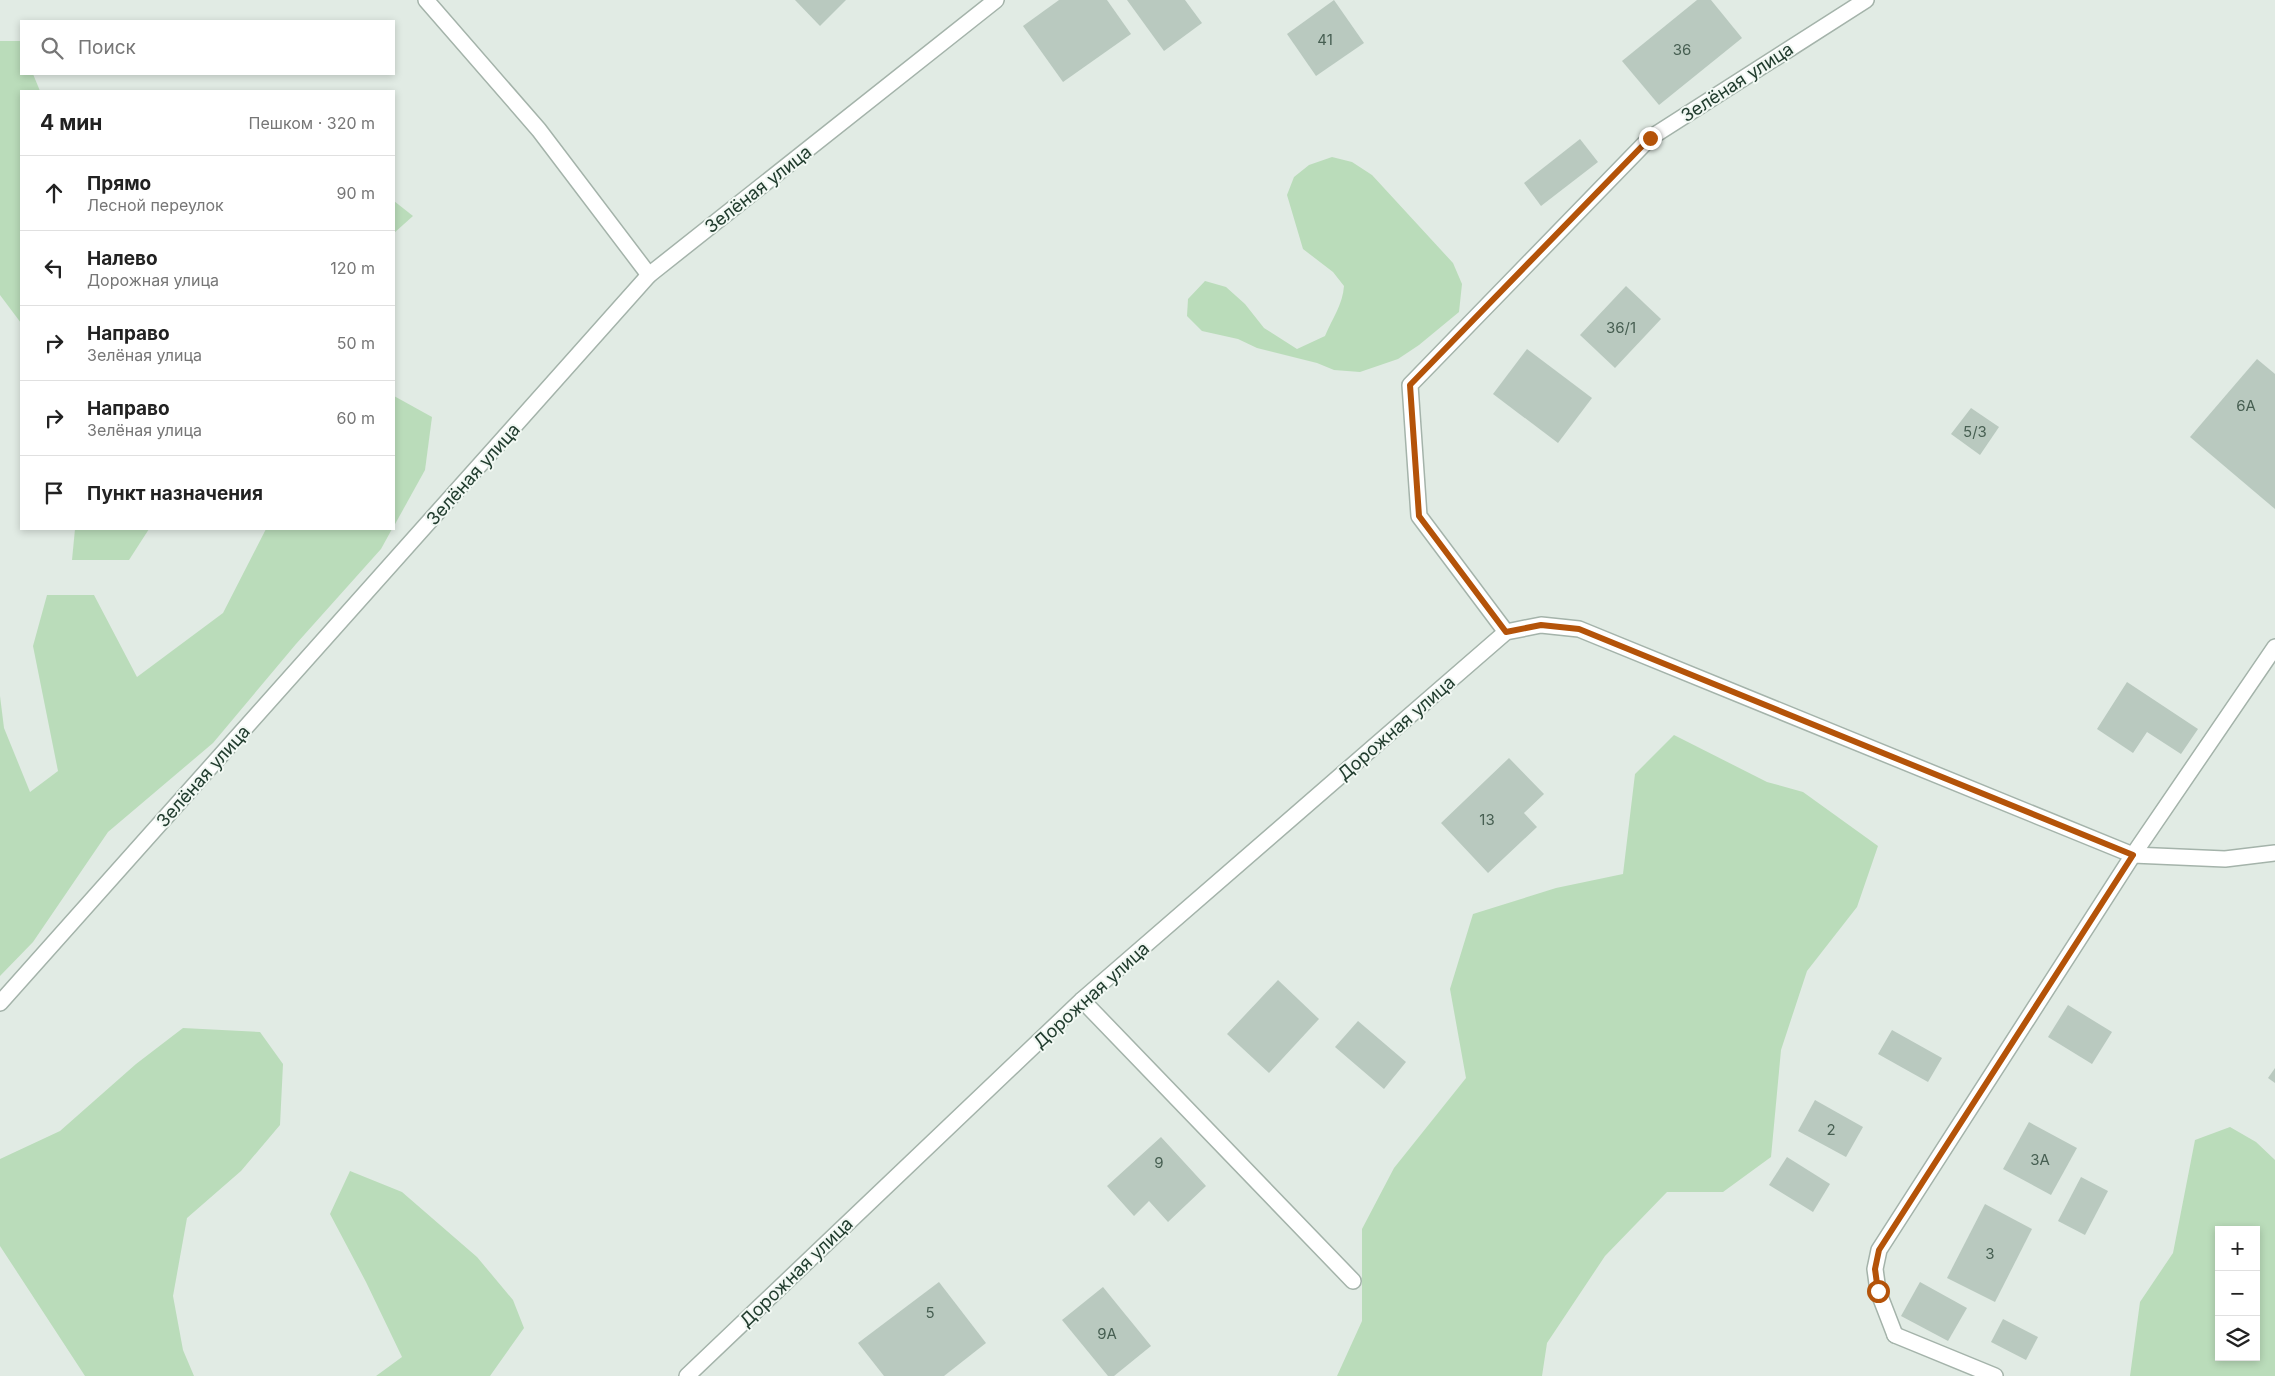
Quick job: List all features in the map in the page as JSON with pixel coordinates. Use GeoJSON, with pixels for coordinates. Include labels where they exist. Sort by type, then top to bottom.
{"type":"FeatureCollection","features":[{"type":"Feature","properties":{"kind":"street"},"geometry":{"type":"LineString","coordinates":[[426,0],[539,130],[649,275]]}},
{"type":"Feature","properties":{"kind":"street","name":"Зелёная улица"},"geometry":{"type":"LineString","coordinates":[[0,1003],[649,275],[996,0]]}},
{"type":"Feature","properties":{"kind":"street","name":"Зелёная улица"},"geometry":{"type":"LineString","coordinates":[[1506,632],[1419,516],[1410,385],[1650,138],[1866,0]]}},
{"type":"Feature","properties":{"kind":"street","name":"Дорожная улица"},"geometry":{"type":"LineString","coordinates":[[687,1376],[1082,1000],[1506,632],[1541,625],[1579,629],[2133,855],[2225,859],[2275,853]]}},
{"type":"Feature","properties":{"kind":"street"},"geometry":{"type":"LineString","coordinates":[[1995,1376],[1895,1335],[1878,1291],[1875,1269],[1879,1250],[2133,855],[2275,647]]}},
{"type":"Feature","properties":{"kind":"street"},"geometry":{"type":"LineString","coordinates":[[1082,1000],[1353,1281]]}},
{"type":"Feature","properties":{"kind":"green space"},"geometry":{"type":"Polygon","coordinates":[[[0,41],[20,41],[20,75],[33,75],[40,90],[20,90],[20,322],[0,295],[0,41]]]}},
{"type":"Feature","properties":{"kind":"green space"},"geometry":{"type":"Polygon","coordinates":[[[1332,157],[1352,162],[1372,175],[1453,263],[1462,284],[1459,312],[1419,345],[1398,359],[1360,372],[1334,370],[1317,363],[1257,348],[1238,339],[1202,331],[1187,316],[1188,299],[1205,281],[1226,287],[1245,304],[1264,328],[1297,349],[1325,336],[1339,305],[1344,286],[1333,272],[1303,249],[1287,195],[1294,177],[1309,165],[1332,157]]]}},
{"type":"Feature","properties":{"kind":"green space"},"geometry":{"type":"Polygon","coordinates":[[[395,202],[413,216],[395,232],[395,202]]]}},
{"type":"Feature","properties":{"kind":"green space"},"geometry":{"type":"Polygon","coordinates":[[[395,397],[432,417],[425,470],[395,524],[395,397]]]}},
{"type":"Feature","properties":{"kind":"green space"},"geometry":{"type":"Polygon","coordinates":[[[75,530],[148,530],[129,560],[72,560],[75,530]]]}},
{"type":"Feature","properties":{"kind":"green space"},"geometry":{"type":"Polygon","coordinates":[[[265,530],[391,530],[381,549],[296,644],[213,743],[108,832],[33,942],[0,976],[0,696],[4,728],[30,792],[58,771],[33,646],[47,595],[94,595],[137,677],[223,613],[265,530]]]}},
{"type":"Feature","properties":{"kind":"green space"},"geometry":{"type":"Polygon","coordinates":[[[1674,735],[1767,782],[1803,792],[1878,846],[1857,907],[1807,971],[1781,1050],[1771,1157],[1723,1192],[1667,1192],[1605,1256],[1547,1343],[1542,1376],[1337,1376],[1362,1321],[1362,1229],[1394,1168],[1466,1078],[1450,989],[1473,914],[1556,888],[1623,874],[1635,774],[1674,735]]]}},
{"type":"Feature","properties":{"kind":"green space"},"geometry":{"type":"Polygon","coordinates":[[[183,1028],[260,1032],[283,1064],[280,1125],[241,1171],[187,1218],[173,1296],[183,1350],[194,1376],[85,1376],[0,1246],[0,1159],[60,1131],[136,1064],[183,1028]]]}},
{"type":"Feature","properties":{"kind":"green space"},"geometry":{"type":"Polygon","coordinates":[[[2230,1127],[2256,1142],[2275,1160],[2275,1376],[2130,1376],[2140,1302],[2173,1253],[2195,1140],[2230,1127]]]}},
{"type":"Feature","properties":{"kind":"green space"},"geometry":{"type":"Polygon","coordinates":[[[350,1171],[402,1192],[477,1257],[513,1300],[524,1328],[490,1376],[376,1376],[402,1357],[366,1282],[330,1214],[350,1171]]]}},
{"type":"Feature","properties":{"kind":"building"},"geometry":{"type":"Polygon","coordinates":[[[795,0],[846,0],[820,26],[795,0]]]}},
{"type":"Feature","properties":{"kind":"building"},"geometry":{"type":"Polygon","coordinates":[[[1059,0],[1107,0],[1131,34],[1063,82],[1023,26],[1059,0]]]}},
{"type":"Feature","properties":{"kind":"building"},"geometry":{"type":"Polygon","coordinates":[[[1127,0],[1185,0],[1202,23],[1164,51],[1127,0]]]}},
{"type":"Feature","properties":{"kind":"building"},"geometry":{"type":"Polygon","coordinates":[[[1334,0],[1364,43],[1316,76],[1287,34],[1334,0]]]}},
{"type":"Feature","properties":{"kind":"building"},"geometry":{"type":"Polygon","coordinates":[[[1697,0],[1711,0],[1742,38],[1659,105],[1622,61],[1697,0]]]}},
{"type":"Feature","properties":{"kind":"building"},"geometry":{"type":"Polygon","coordinates":[[[1580,139],[1598,162],[1541,206],[1524,183],[1580,139]]]}},
{"type":"Feature","properties":{"kind":"building"},"geometry":{"type":"Polygon","coordinates":[[[1626,286],[1661,319],[1615,368],[1580,335],[1626,286]]]}},
{"type":"Feature","properties":{"kind":"building"},"geometry":{"type":"Polygon","coordinates":[[[1527,349],[1592,398],[1558,443],[1493,394],[1527,349]]]}},
{"type":"Feature","properties":{"kind":"building"},"geometry":{"type":"Polygon","coordinates":[[[2257,359],[2275,374],[2275,509],[2190,437],[2257,359]]]}},
{"type":"Feature","properties":{"kind":"building"},"geometry":{"type":"Polygon","coordinates":[[[1971,408],[1999,427],[1980,455],[1951,434],[1971,408]]]}},
{"type":"Feature","properties":{"kind":"building"},"geometry":{"type":"Polygon","coordinates":[[[2127,682],[2198,729],[2181,754],[2147,732],[2133,753],[2097,729],[2127,682]]]}},
{"type":"Feature","properties":{"kind":"building"},"geometry":{"type":"Polygon","coordinates":[[[1509,758],[1544,794],[1524,813],[1537,827],[1488,873],[1441,823],[1509,758]]]}},
{"type":"Feature","properties":{"kind":"building"},"geometry":{"type":"Polygon","coordinates":[[[1278,980],[1319,1019],[1269,1073],[1227,1034],[1278,980]]]}},
{"type":"Feature","properties":{"kind":"building"},"geometry":{"type":"Polygon","coordinates":[[[2068,1005],[2112,1032],[2092,1064],[2048,1037],[2068,1005]]]}},
{"type":"Feature","properties":{"kind":"building"},"geometry":{"type":"Polygon","coordinates":[[[1358,1021],[1406,1062],[1384,1089],[1335,1047],[1358,1021]]]}},
{"type":"Feature","properties":{"kind":"building"},"geometry":{"type":"Polygon","coordinates":[[[1892,1030],[1942,1058],[1928,1082],[1878,1054],[1892,1030]]]}},
{"type":"Feature","properties":{"kind":"building"},"geometry":{"type":"Polygon","coordinates":[[[2275,1068],[2275,1083],[2268,1078],[2275,1068]]]}},
{"type":"Feature","properties":{"kind":"building"},"geometry":{"type":"Polygon","coordinates":[[[1815,1100],[1863,1127],[1846,1157],[1798,1131],[1815,1100]]]}},
{"type":"Feature","properties":{"kind":"building"},"geometry":{"type":"Polygon","coordinates":[[[2029,1122],[2077,1148],[2051,1195],[2003,1169],[2029,1122]]]}},
{"type":"Feature","properties":{"kind":"building"},"geometry":{"type":"Polygon","coordinates":[[[1161,1137],[1206,1186],[1168,1222],[1149,1201],[1134,1216],[1107,1186],[1161,1137]]]}},
{"type":"Feature","properties":{"kind":"building"},"geometry":{"type":"Polygon","coordinates":[[[1787,1157],[1830,1184],[1813,1212],[1769,1185],[1787,1157]]]}},
{"type":"Feature","properties":{"kind":"building"},"geometry":{"type":"Polygon","coordinates":[[[2081,1177],[2108,1191],[2085,1235],[2058,1221],[2081,1177]]]}},
{"type":"Feature","properties":{"kind":"building"},"geometry":{"type":"Polygon","coordinates":[[[1985,1204],[2032,1229],[1995,1302],[1947,1278],[1985,1204]]]}},
{"type":"Feature","properties":{"kind":"building"},"geometry":{"type":"Polygon","coordinates":[[[939,1282],[986,1343],[944,1376],[884,1376],[858,1343],[939,1282]]]}},
{"type":"Feature","properties":{"kind":"building"},"geometry":{"type":"Polygon","coordinates":[[[1920,1282],[1967,1308],[1948,1341],[1901,1316],[1920,1282]]]}},
{"type":"Feature","properties":{"kind":"building"},"geometry":{"type":"Polygon","coordinates":[[[1103,1287],[1151,1346],[1114,1376],[1108,1376],[1062,1320],[1103,1287]]]}},
{"type":"Feature","properties":{"kind":"building"},"geometry":{"type":"Polygon","coordinates":[[[2003,1319],[2038,1337],[2026,1360],[1991,1342],[2003,1319]]]}},
{"type":"Feature","properties":{"kind":"route"},"geometry":{"type":"LineString","coordinates":[[1650,138],[1410,385],[1419,516],[1506,632],[1541,625],[1579,629],[2133,855],[1879,1250],[1875,1269],[1878,1291]]}}]}
